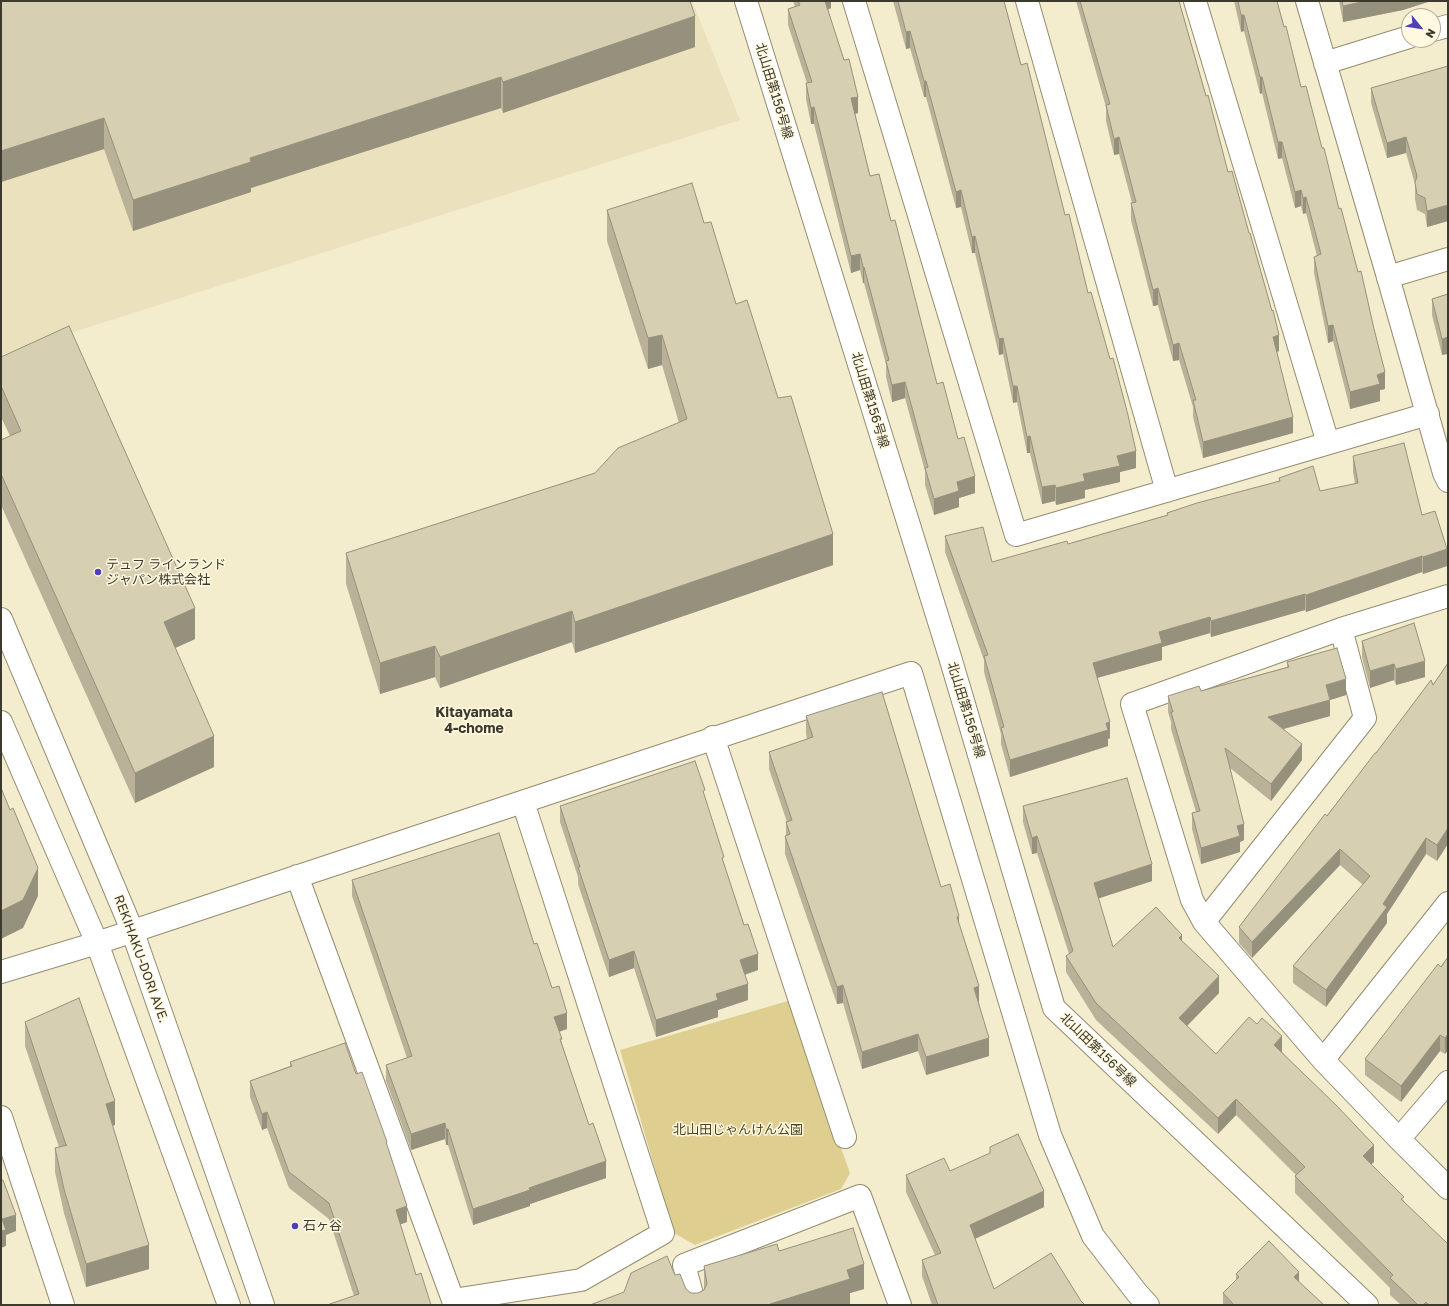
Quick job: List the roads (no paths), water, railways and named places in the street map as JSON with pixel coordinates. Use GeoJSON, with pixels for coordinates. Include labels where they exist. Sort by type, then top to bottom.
{"type":"FeatureCollection","features":[{"type":"Feature","properties":{"kind":"street","name":"北山田第156号線"},"geometry":{"type":"LineString","coordinates":[[746,1],[950,657],[1054,1008],[1367,1305]]}},
{"type":"Feature","properties":{"kind":"street"},"geometry":{"type":"LineString","coordinates":[[854,1],[1016,536],[1428,414]]}},
{"type":"Feature","properties":{"kind":"street"},"geometry":{"type":"LineString","coordinates":[[1027,1],[1167,491]]}},
{"type":"Feature","properties":{"kind":"street"},"geometry":{"type":"LineString","coordinates":[[1195,1],[1328,443]]}},
{"type":"Feature","properties":{"kind":"street"},"geometry":{"type":"LineString","coordinates":[[1307,1],[1447,475]]}},
{"type":"Feature","properties":{"kind":"street"},"geometry":{"type":"LineString","coordinates":[[1325,63],[1401,40]]}},
{"type":"Feature","properties":{"kind":"street"},"geometry":{"type":"LineString","coordinates":[[1388,277],[1448,259]]}},
{"type":"Feature","properties":{"kind":"street"},"geometry":{"type":"LineString","coordinates":[[1448,596],[1341,629],[1132,704],[1192,900],[1204,922],[1323,1060],[1448,1188]]}},
{"type":"Feature","properties":{"kind":"street","name":"REKIHAKU-DORI AVE."},"geometry":{"type":"LineString","coordinates":[[1,619],[132,930],[263,1305]]}},
{"type":"Feature","properties":{"kind":"street"},"geometry":{"type":"LineString","coordinates":[[1204,922],[1366,718],[1341,629]]}},
{"type":"Feature","properties":{"kind":"street"},"geometry":{"type":"LineString","coordinates":[[1,972],[97,943],[132,930],[523,802],[713,737],[911,673],[1050,1135],[1093,1236],[1132,1287],[1148,1305]]}},
{"type":"Feature","properties":{"kind":"street"},"geometry":{"type":"LineString","coordinates":[[1,722],[97,943],[229,1305]]}},
{"type":"Feature","properties":{"kind":"street"},"geometry":{"type":"LineString","coordinates":[[713,737],[845,1137]]}},
{"type":"Feature","properties":{"kind":"street"},"geometry":{"type":"LineString","coordinates":[[297,876],[453,1300],[581,1280],[663,1233],[523,802]]}},
{"type":"Feature","properties":{"kind":"street"},"geometry":{"type":"LineString","coordinates":[[1323,1060],[1448,903]]}},
{"type":"Feature","properties":{"kind":"street"},"geometry":{"type":"LineString","coordinates":[[1399,1139],[1448,1082]]}},
{"type":"Feature","properties":{"kind":"street"},"geometry":{"type":"LineString","coordinates":[[1,1117],[11,1178],[62,1305]]}},
{"type":"Feature","properties":{"kind":"street"},"geometry":{"type":"LineString","coordinates":[[695,1305],[684,1265],[860,1196],[900,1305]]}},
{"type":"Feature","properties":{"kind":"place","name":"テュフ ラインランド ジャパン株式会社"},"geometry":{"type":"Point","coordinates":[98,572]}},
{"type":"Feature","properties":{"kind":"place","name":"石ヶ谷"},"geometry":{"type":"Point","coordinates":[295,1226]}},
{"type":"Feature","properties":{"kind":"district","name":"Kitayamata 4-chome"},"geometry":{"type":"Point","coordinates":[474,722]}},
{"type":"Feature","properties":{"kind":"park label","name":"北山田じゃんけん公園"},"geometry":{"type":"Point","coordinates":[738,1130]}}]}
